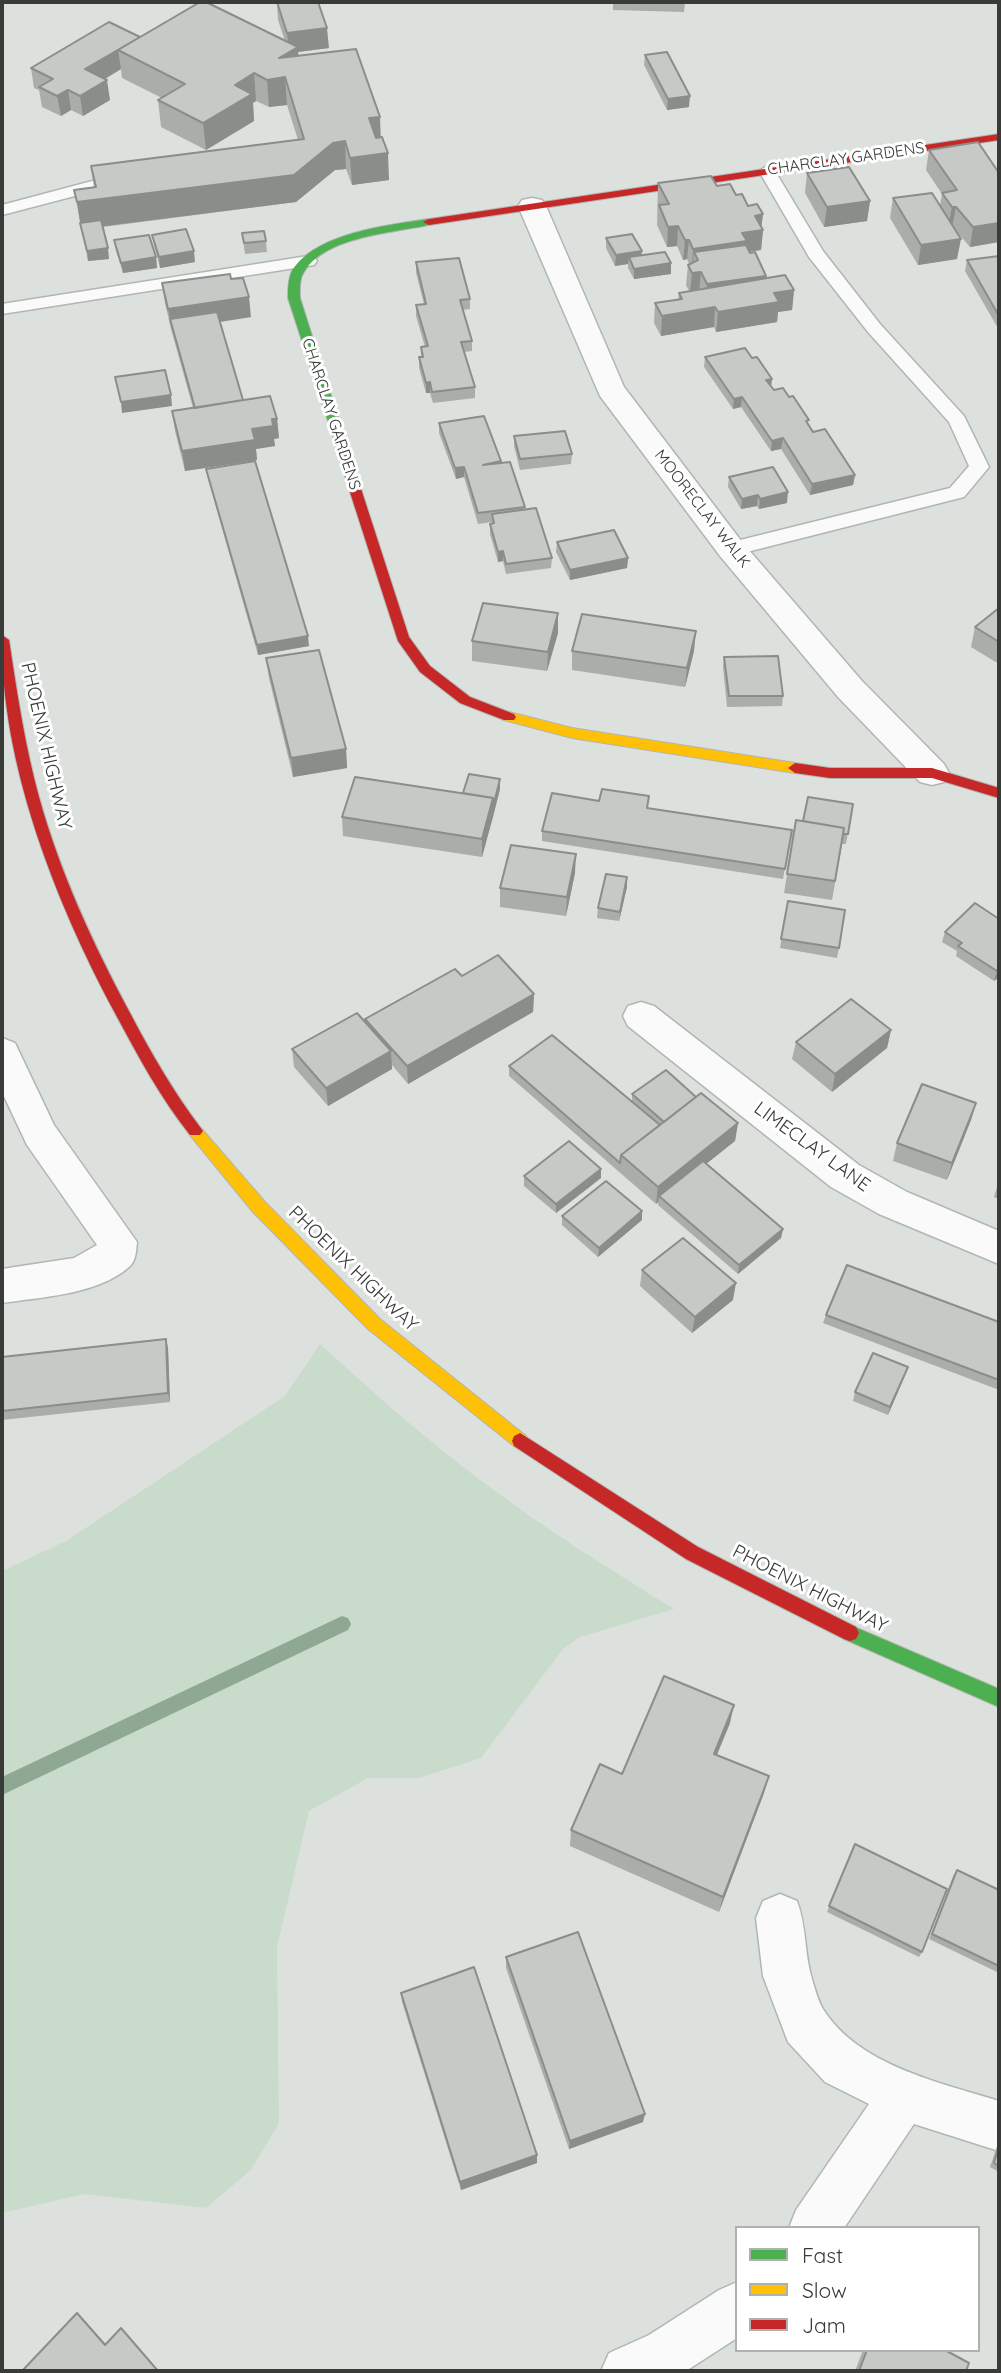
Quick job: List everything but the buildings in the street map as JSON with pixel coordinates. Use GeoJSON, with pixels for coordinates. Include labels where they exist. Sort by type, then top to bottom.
{"type":"FeatureCollection","features":[{"type":"Feature","properties":{"kind":"street","name":"CHARCLAY GARDENS"},"geometry":{"type":"LineString","coordinates":[[999,137],[399,226],[332,245],[308,261],[294,279],[294,298],[403,638],[425,669],[465,700],[516,720],[572,733],[830,773],[932,773],[999,793]]}},
{"type":"Feature","properties":{"kind":"street","name":"MOORECLAY WALK"},"geometry":{"type":"LineString","coordinates":[[533,206],[610,389],[731,549],[850,689],[932,773]]}},
{"type":"Feature","properties":{"kind":"street","name":"PHOENIX HIGHWAY"},"geometry":{"type":"LineString","coordinates":[[2,640],[14,719],[38,818],[86,946],[138,1043],[180,1113],[259,1207],[374,1324],[534,1452],[692,1553],[876,1646],[999,1699]]}},
{"type":"Feature","properties":{"kind":"street","name":"LIMECLAY LANE"},"geometry":{"type":"LineString","coordinates":[[641,1016],[845,1176],[892,1203],[999,1248]]}},
{"type":"Feature","properties":{"kind":"street"},"geometry":{"type":"LineString","coordinates":[[2,1053],[40,1134],[117,1241],[116,1255],[103,1265],[80,1274],[2,1286]]}},
{"type":"Feature","properties":{"kind":"street"},"geometry":{"type":"LineString","coordinates":[[780,1918],[788,1976],[805,2025],[842,2065],[904,2095],[999,2126]]}},
{"type":"Feature","properties":{"kind":"street"},"geometry":{"type":"LineString","coordinates":[[815,2226],[904,2095]]}},
{"type":"Feature","properties":{"kind":"street"},"geometry":{"type":"LineString","coordinates":[[627,2371],[667,2353],[735,2309]]}},
{"type":"Feature","properties":{"kind":"lane"},"geometry":{"type":"LineString","coordinates":[[731,549],[957,493],[979,467],[957,420],[874,328],[815,253],[767,171]]}},
{"type":"Feature","properties":{"kind":"lane"},"geometry":{"type":"LineString","coordinates":[[2,210],[141,174]]}},
{"type":"Feature","properties":{"kind":"lane"},"geometry":{"type":"LineString","coordinates":[[2,309],[308,261]]}},
{"type":"Feature","properties":{"kind":"green space"},"geometry":{"type":"Polygon","coordinates":[[[320,1344],[420,1432],[483,1482],[577,1548],[674,1609],[580,1637],[563,1649],[481,1758],[419,1778],[368,1778],[309,1811],[277,1947],[279,2123],[251,2170],[206,2208],[84,2194],[2,2213],[2,1571],[66,1541],[285,1396],[320,1344]]]}},
{"type":"Feature","properties":{"kind":"waterway"},"geometry":{"type":"LineString","coordinates":[[2,1786],[342,1624]]}},
{"type":"Feature","properties":{"kind":"traffic: fast"},"geometry":{"type":"LineString","coordinates":[[345,458],[294,298],[296,274],[307,260],[338,242],[377,231],[429,222]]}},
{"type":"Feature","properties":{"kind":"traffic: fast"},"geometry":{"type":"LineString","coordinates":[[850,1633],[999,1698]]}},
{"type":"Feature","properties":{"kind":"traffic: slow"},"geometry":{"type":"LineString","coordinates":[[509,717],[572,733],[795,768]]}},
{"type":"Feature","properties":{"kind":"traffic: slow"},"geometry":{"type":"LineString","coordinates":[[195,1131],[259,1207],[374,1324],[520,1441]]}},
{"type":"Feature","properties":{"kind":"traffic: jam"},"geometry":{"type":"LineString","coordinates":[[429,222],[999,137]]}},
{"type":"Feature","properties":{"kind":"traffic: jam"},"geometry":{"type":"LineString","coordinates":[[345,458],[403,638],[425,669],[465,700],[509,717]]}},
{"type":"Feature","properties":{"kind":"traffic: jam"},"geometry":{"type":"LineString","coordinates":[[2,640],[26,774],[38,818],[66,895],[133,1033],[166,1091],[195,1131]]}},
{"type":"Feature","properties":{"kind":"traffic: jam"},"geometry":{"type":"LineString","coordinates":[[795,768],[830,773],[932,773],[999,793]]}},
{"type":"Feature","properties":{"kind":"traffic: jam"},"geometry":{"type":"LineString","coordinates":[[520,1441],[692,1553],[850,1633]]}}]}
